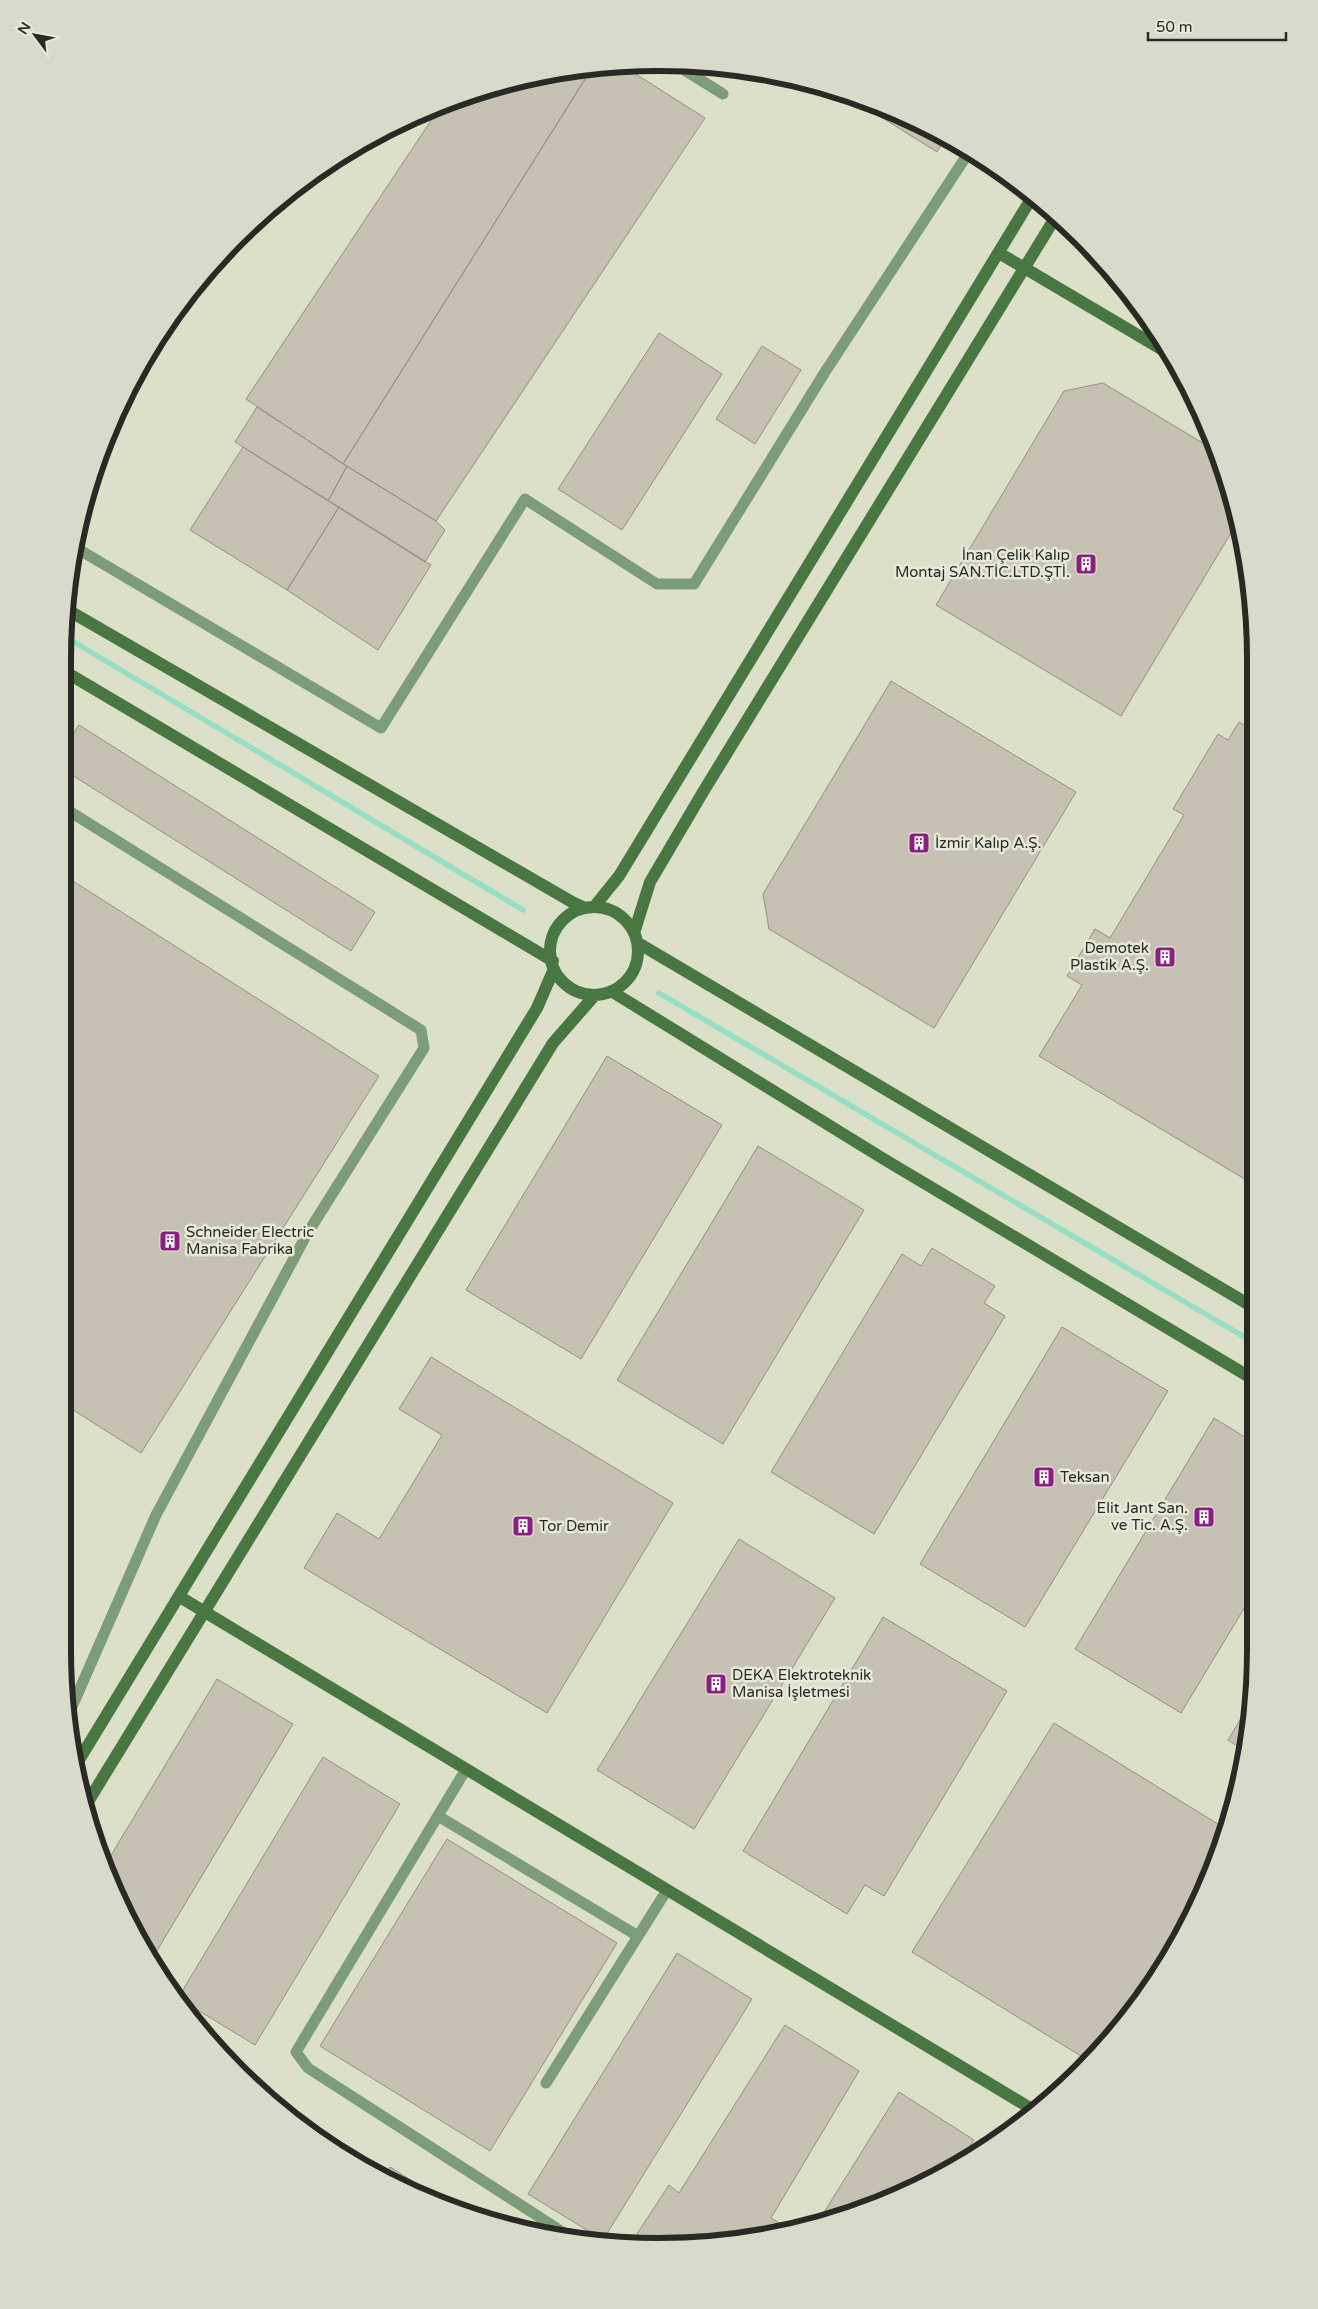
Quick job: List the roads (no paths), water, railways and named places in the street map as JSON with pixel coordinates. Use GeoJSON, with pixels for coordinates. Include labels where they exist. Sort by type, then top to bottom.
{"type":"FeatureCollection","features":[{"type":"Feature","properties":{"kind":"street"},"geometry":{"type":"LineString","coordinates":[[1029,203],[619,876],[590,908],[572,913],[561,923],[553,935],[550,949],[553,965],[568,987],[581,993],[595,995],[611,992],[624,984],[633,972],[638,958],[636,938],[650,882],[1052,222]]}},
{"type":"Feature","properties":{"kind":"street"},"geometry":{"type":"LineString","coordinates":[[999,252],[1157,346]]}},
{"type":"Feature","properties":{"kind":"street"},"geometry":{"type":"LineString","coordinates":[[74,613],[572,902],[590,908],[613,911],[624,919],[636,938],[1247,1303]]}},
{"type":"Feature","properties":{"kind":"street"},"geometry":{"type":"LineString","coordinates":[[71,675],[553,965]]}},
{"type":"Feature","properties":{"kind":"street"},"geometry":{"type":"LineString","coordinates":[[81,1756],[537,1008],[553,965]]}},
{"type":"Feature","properties":{"kind":"street"},"geometry":{"type":"LineString","coordinates":[[611,992],[887,1161],[1247,1375]]}},
{"type":"Feature","properties":{"kind":"street"},"geometry":{"type":"LineString","coordinates":[[90,1798],[553,1044],[595,995]]}},
{"type":"Feature","properties":{"kind":"street"},"geometry":{"type":"LineString","coordinates":[[180,1597],[1028,2107]]}},
{"type":"Feature","properties":{"kind":"lane"},"geometry":{"type":"LineString","coordinates":[[689,73],[723,94]]}},
{"type":"Feature","properties":{"kind":"lane"},"geometry":{"type":"LineString","coordinates":[[82,551],[381,728],[525,499],[657,584],[694,584],[825,372],[965,158]]}},
{"type":"Feature","properties":{"kind":"lane"},"geometry":{"type":"LineString","coordinates":[[71,812],[421,1030],[424,1048],[307,1234],[156,1515],[74,1702]]}},
{"type":"Feature","properties":{"kind":"lane"},"geometry":{"type":"LineString","coordinates":[[466,1769],[296,2052],[308,2068],[557,2228]]}},
{"type":"Feature","properties":{"kind":"lane"},"geometry":{"type":"LineString","coordinates":[[438,1816],[638,1936]]}},
{"type":"Feature","properties":{"kind":"lane"},"geometry":{"type":"LineString","coordinates":[[546,2083],[667,1890]]}},
{"type":"Feature","properties":{"kind":"waterway"},"geometry":{"type":"LineString","coordinates":[[72,641],[523,910]]}},
{"type":"Feature","properties":{"kind":"waterway"},"geometry":{"type":"LineString","coordinates":[[659,993],[1247,1338]]}},
{"type":"Feature","properties":{"kind":"place","name":"İnan Çelik Kalıp Montaj SAN.TİC.LTD.ŞTİ."},"geometry":{"type":"Point","coordinates":[1086,564]}},
{"type":"Feature","properties":{"kind":"place","name":"İzmir Kalıp A.Ş."},"geometry":{"type":"Point","coordinates":[919,843]}},
{"type":"Feature","properties":{"kind":"place","name":"Demotek Plastik A.Ş."},"geometry":{"type":"Point","coordinates":[1165,957]}},
{"type":"Feature","properties":{"kind":"place","name":"Schneider Electric Manisa Fabrika"},"geometry":{"type":"Point","coordinates":[170,1241]}},
{"type":"Feature","properties":{"kind":"place","name":"Teksan"},"geometry":{"type":"Point","coordinates":[1044,1477]}},
{"type":"Feature","properties":{"kind":"place","name":"Elit Jant San. ve Tic. A.Ş."},"geometry":{"type":"Point","coordinates":[1204,1517]}},
{"type":"Feature","properties":{"kind":"place","name":"Tor Demir"},"geometry":{"type":"Point","coordinates":[523,1526]}},
{"type":"Feature","properties":{"kind":"place","name":"DEKA Elektroteknik Manisa İşletmesi"},"geometry":{"type":"Point","coordinates":[716,1684]}}]}
